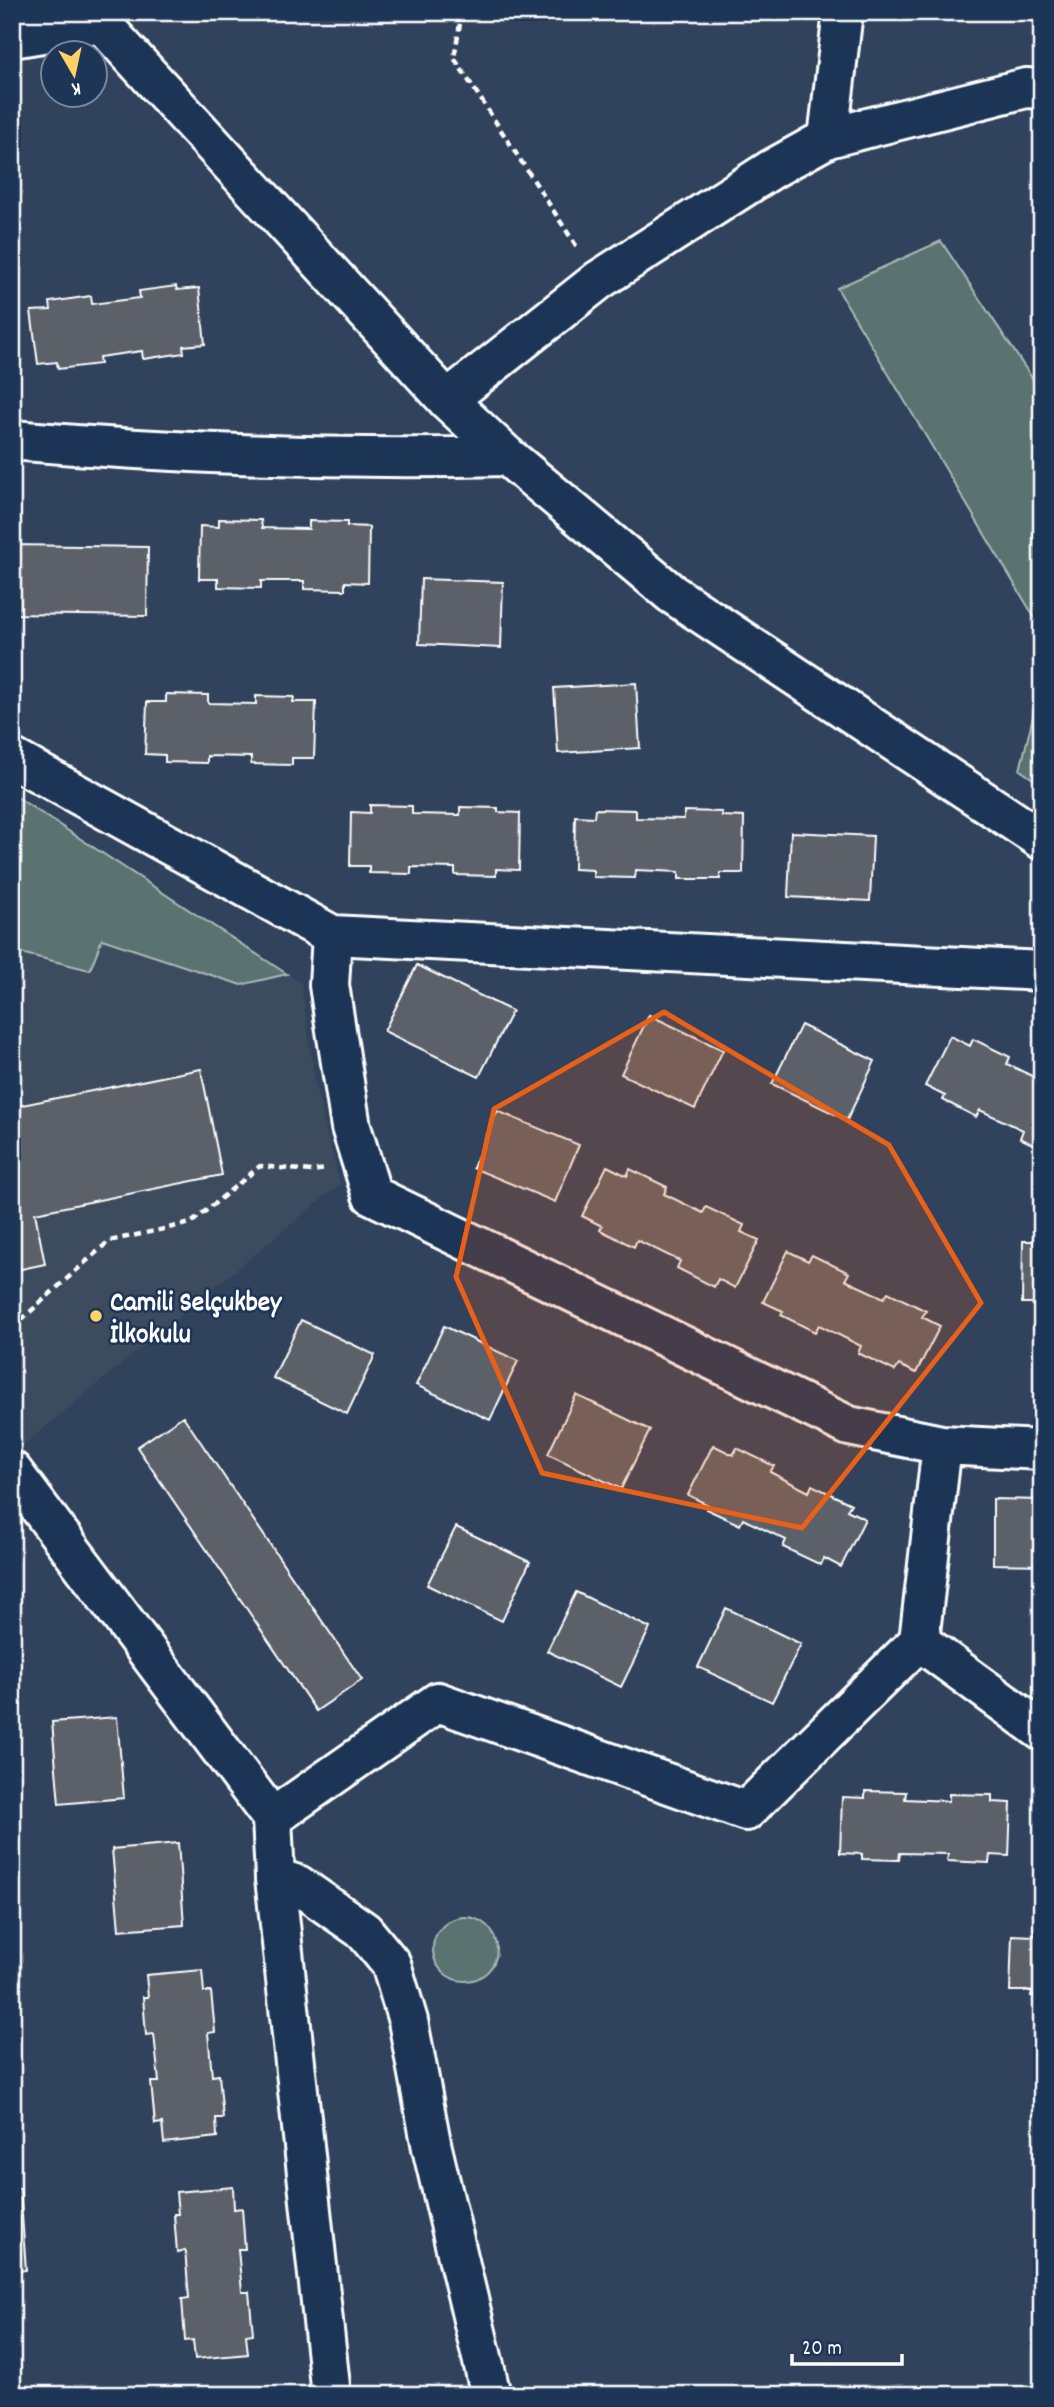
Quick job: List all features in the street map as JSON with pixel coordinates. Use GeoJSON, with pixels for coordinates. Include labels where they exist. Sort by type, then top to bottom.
{"type":"FeatureCollection","features":[{"type":"Feature","properties":{"kind":"street"},"geometry":{"type":"LineString","coordinates":[[828,138],[843,12]]}},
{"type":"Feature","properties":{"kind":"street"},"geometry":{"type":"LineString","coordinates":[[12,38],[97,18],[447,400],[507,456],[672,594],[1042,840]]}},
{"type":"Feature","properties":{"kind":"street"},"geometry":{"type":"LineString","coordinates":[[447,400],[599,280],[772,169],[828,138],[1026,88],[1042,89]]}},
{"type":"Feature","properties":{"kind":"street"},"geometry":{"type":"LineString","coordinates":[[12,440],[81,446],[386,459],[507,456]]}},
{"type":"Feature","properties":{"kind":"street"},"geometry":{"type":"LineString","coordinates":[[12,758],[332,935],[1042,971]]}},
{"type":"Feature","properties":{"kind":"street"},"geometry":{"type":"LineString","coordinates":[[332,935],[329,985],[351,1127],[372,1195],[849,1426],[942,1445],[1042,1450]]}},
{"type":"Feature","properties":{"kind":"street"},"geometry":{"type":"LineString","coordinates":[[272,1818],[438,1702],[746,1811],[919,1641],[942,1445]]}},
{"type":"Feature","properties":{"kind":"street"},"geometry":{"type":"LineString","coordinates":[[12,1471],[272,1818],[275,1878],[331,2395]]}},
{"type":"Feature","properties":{"kind":"street"},"geometry":{"type":"LineString","coordinates":[[919,1641],[1042,1731]]}},
{"type":"Feature","properties":{"kind":"street"},"geometry":{"type":"LineString","coordinates":[[275,1878],[298,1885],[364,1931],[391,1964],[408,2021],[432,2148],[491,2395]]}},
{"type":"Feature","properties":{"kind":"path"},"geometry":{"type":"LineString","coordinates":[[462,12],[454,58],[599,280]]}},
{"type":"Feature","properties":{"kind":"path"},"geometry":{"type":"LineString","coordinates":[[12,1328],[109,1241],[191,1223],[260,1166],[310,1171],[362,1162]]}},
{"type":"Feature","properties":{"kind":"highlighted area"},"geometry":{"type":"Polygon","coordinates":[[[664,1012],[889,1145],[981,1303],[802,1528],[542,1473],[456,1277],[494,1109],[664,1012]]]}},
{"type":"Feature","properties":{"kind":"shaded area","name":"Camili Selçukbey İlkokulu"},"geometry":{"type":"Polygon","coordinates":[[[101,939],[241,985],[287,974],[301,983],[316,1089],[340,1184],[20,1448],[12,1448],[12,951],[89,970],[101,939]]]}},
{"type":"Feature","properties":{"kind":"green space"},"geometry":{"type":"Polygon","coordinates":[[[941,241],[1042,393],[1042,630],[837,288],[941,241]]]}},
{"type":"Feature","properties":{"kind":"green space"},"geometry":{"type":"Polygon","coordinates":[[[1042,679],[1042,785],[1020,770],[1042,679]]]}},
{"type":"Feature","properties":{"kind":"green space"},"geometry":{"type":"Polygon","coordinates":[[[12,794],[287,974],[241,985],[102,939],[90,970],[12,951],[12,794]]]}},
{"type":"Feature","properties":{"kind":"green space"},"geometry":{"type":"Polygon","coordinates":[[[459,1917],[471,1917],[488,1926],[495,1937],[495,1961],[488,1972],[471,1981],[459,1981],[447,1976],[438,1967],[433,1955],[433,1943],[438,1931],[447,1922],[459,1917]]]}},
{"type":"Feature","properties":{"kind":"building"},"geometry":{"type":"Polygon","coordinates":[[[176,286],[177,290],[199,288],[205,344],[183,346],[184,353],[143,359],[142,351],[99,357],[100,364],[58,369],[57,362],[38,364],[31,311],[51,310],[50,302],[91,296],[92,304],[140,298],[139,291],[176,286]]]}},
{"type":"Feature","properties":{"kind":"building"},"geometry":{"type":"Polygon","coordinates":[[[219,519],[261,520],[262,528],[309,529],[309,521],[347,522],[347,526],[369,527],[368,583],[345,582],[345,590],[304,589],[304,581],[261,581],[261,588],[218,587],[218,579],[199,579],[200,526],[219,527],[219,519]]]}},
{"type":"Feature","properties":{"kind":"building"},"geometry":{"type":"Polygon","coordinates":[[[12,545],[148,547],[147,616],[12,614],[12,545]]]}},
{"type":"Feature","properties":{"kind":"building"},"geometry":{"type":"Polygon","coordinates":[[[421,579],[503,582],[501,648],[419,644],[421,579]]]}},
{"type":"Feature","properties":{"kind":"building"},"geometry":{"type":"Polygon","coordinates":[[[636,683],[640,748],[558,753],[554,688],[636,683]]]}},
{"type":"Feature","properties":{"kind":"building"},"geometry":{"type":"Polygon","coordinates":[[[166,694],[208,695],[208,703],[256,704],[256,696],[294,697],[293,702],[316,702],[314,758],[292,758],[292,765],[251,764],[251,757],[207,756],[207,763],[165,762],[165,755],[145,754],[147,702],[166,702],[166,694]]]}},
{"type":"Feature","properties":{"kind":"building"},"geometry":{"type":"Polygon","coordinates":[[[370,805],[412,806],[412,814],[460,815],[460,807],[498,808],[498,812],[520,813],[519,870],[496,869],[496,876],[455,875],[455,868],[411,867],[411,874],[369,873],[369,866],[350,866],[351,812],[370,813],[370,805]]]}},
{"type":"Feature","properties":{"kind":"building"},"geometry":{"type":"Polygon","coordinates":[[[595,809],[636,810],[636,818],[684,819],[684,811],[722,812],[722,816],[744,817],[743,873],[720,873],[720,879],[679,879],[679,872],[636,870],[635,878],[593,877],[593,870],[574,869],[575,816],[594,817],[595,809]]]}},
{"type":"Feature","properties":{"kind":"building"},"geometry":{"type":"Polygon","coordinates":[[[791,832],[873,836],[870,901],[788,897],[791,832]]]}},
{"type":"Feature","properties":{"kind":"building"},"geometry":{"type":"Polygon","coordinates":[[[417,965],[512,1011],[479,1077],[384,1031],[417,965]]]}},
{"type":"Feature","properties":{"kind":"building"},"geometry":{"type":"Polygon","coordinates":[[[649,1015],[723,1050],[695,1109],[621,1074],[649,1015]]]}},
{"type":"Feature","properties":{"kind":"building"},"geometry":{"type":"Polygon","coordinates":[[[801,1025],[875,1061],[847,1120],[772,1084],[801,1025]]]}},
{"type":"Feature","properties":{"kind":"building"},"geometry":{"type":"Polygon","coordinates":[[[950,1036],[970,1046],[973,1039],[1010,1057],[1007,1064],[1042,1081],[1042,1149],[1020,1138],[1023,1130],[980,1110],[976,1117],[943,1100],[945,1096],[925,1086],[950,1036]]]}},
{"type":"Feature","properties":{"kind":"building"},"geometry":{"type":"Polygon","coordinates":[[[201,1069],[222,1175],[35,1213],[45,1264],[12,1271],[12,1107],[201,1069]]]}},
{"type":"Feature","properties":{"kind":"building"},"geometry":{"type":"Polygon","coordinates":[[[497,1111],[579,1145],[555,1202],[473,1168],[497,1111]]]}},
{"type":"Feature","properties":{"kind":"building"},"geometry":{"type":"Polygon","coordinates":[[[607,1166],[627,1176],[630,1169],[667,1187],[664,1194],[703,1213],[706,1207],[744,1225],[741,1232],[759,1240],[735,1288],[718,1279],[714,1287],[677,1268],[680,1261],[637,1240],[634,1247],[600,1230],[602,1226],[582,1216],[607,1166]]]}},
{"type":"Feature","properties":{"kind":"building"},"geometry":{"type":"Polygon","coordinates":[[[1023,1241],[1042,1241],[1042,1303],[1022,1303],[1023,1241]]]}},
{"type":"Feature","properties":{"kind":"building"},"geometry":{"type":"Polygon","coordinates":[[[788,1251],[808,1261],[812,1255],[849,1273],[845,1280],[884,1298],[888,1292],[926,1311],[922,1317],[940,1326],[916,1373],[899,1365],[895,1371],[858,1353],[861,1346],[819,1325],[815,1332],[781,1315],[783,1311],[763,1302],[788,1251]]]}},
{"type":"Feature","properties":{"kind":"building"},"geometry":{"type":"Polygon","coordinates":[[[301,1320],[375,1355],[347,1414],[273,1378],[301,1320]]]}},
{"type":"Feature","properties":{"kind":"building"},"geometry":{"type":"Polygon","coordinates":[[[444,1326],[518,1361],[490,1420],[416,1385],[444,1326]]]}},
{"type":"Feature","properties":{"kind":"building"},"geometry":{"type":"Polygon","coordinates":[[[576,1395],[650,1430],[621,1489],[548,1454],[576,1395]]]}},
{"type":"Feature","properties":{"kind":"building"},"geometry":{"type":"Polygon","coordinates":[[[183,1416],[362,1680],[316,1711],[137,1447],[183,1416]]]}},
{"type":"Feature","properties":{"kind":"building"},"geometry":{"type":"Polygon","coordinates":[[[713,1445],[733,1455],[737,1448],[774,1466],[770,1472],[809,1492],[812,1485],[851,1504],[847,1510],[865,1519],[841,1567],[824,1558],[821,1565],[783,1547],[786,1540],[743,1519],[740,1525],[706,1509],[708,1505],[688,1495],[713,1445]]]}},
{"type":"Feature","properties":{"kind":"building"},"geometry":{"type":"Polygon","coordinates":[[[993,1499],[1042,1500],[1042,1565],[993,1564],[993,1499]]]}},
{"type":"Feature","properties":{"kind":"building"},"geometry":{"type":"Polygon","coordinates":[[[456,1527],[530,1562],[502,1621],[427,1585],[456,1527]]]}},
{"type":"Feature","properties":{"kind":"building"},"geometry":{"type":"Polygon","coordinates":[[[576,1592],[650,1628],[621,1687],[547,1651],[576,1592]]]}},
{"type":"Feature","properties":{"kind":"building"},"geometry":{"type":"Polygon","coordinates":[[[726,1608],[801,1644],[772,1702],[698,1667],[726,1608]]]}},
{"type":"Feature","properties":{"kind":"building"},"geometry":{"type":"Polygon","coordinates":[[[117,1717],[124,1798],[59,1804],[52,1722],[117,1717]]]}},
{"type":"Feature","properties":{"kind":"building"},"geometry":{"type":"Polygon","coordinates":[[[865,1791],[906,1792],[905,1799],[949,1801],[949,1794],[992,1795],[992,1802],[1011,1803],[1009,1856],[990,1855],[989,1863],[947,1861],[948,1854],[900,1853],[899,1860],[862,1859],[862,1854],[840,1853],[842,1797],[865,1798],[865,1791]]]}},
{"type":"Feature","properties":{"kind":"building"},"geometry":{"type":"Polygon","coordinates":[[[178,1843],[184,1925],[119,1930],[112,1849],[178,1843]]]}},
{"type":"Feature","properties":{"kind":"building"},"geometry":{"type":"Polygon","coordinates":[[[1034,1928],[1042,1928],[1042,1996],[1031,1996],[1032,1991],[1010,1991],[1012,1935],[1034,1936],[1034,1928]]]}},
{"type":"Feature","properties":{"kind":"building"},"geometry":{"type":"Polygon","coordinates":[[[202,1970],[204,1992],[211,1992],[215,2032],[208,2033],[212,2076],[219,2075],[223,2118],[216,2118],[217,2137],[164,2143],[162,2123],[155,2124],[151,2082],[159,2082],[154,2034],[146,2035],[143,1997],[148,1997],[146,1975],[202,1970]]]}},
{"type":"Feature","properties":{"kind":"building"},"geometry":{"type":"Polygon","coordinates":[[[233,2187],[234,2209],[242,2208],[245,2249],[238,2249],[242,2292],[249,2292],[253,2334],[246,2335],[248,2354],[195,2359],[193,2340],[185,2341],[182,2299],[189,2298],[185,2250],[177,2252],[174,2214],[178,2214],[176,2192],[233,2187]]]}},
{"type":"Feature","properties":{"kind":"building"},"geometry":{"type":"Polygon","coordinates":[[[20,2188],[26,2270],[12,2272],[12,2189],[20,2188]]]}},
{"type":"Feature","properties":{"kind":"place","name":"Camili Selçukbey İlkokulu"},"geometry":{"type":"Point","coordinates":[96,1316]}}]}
